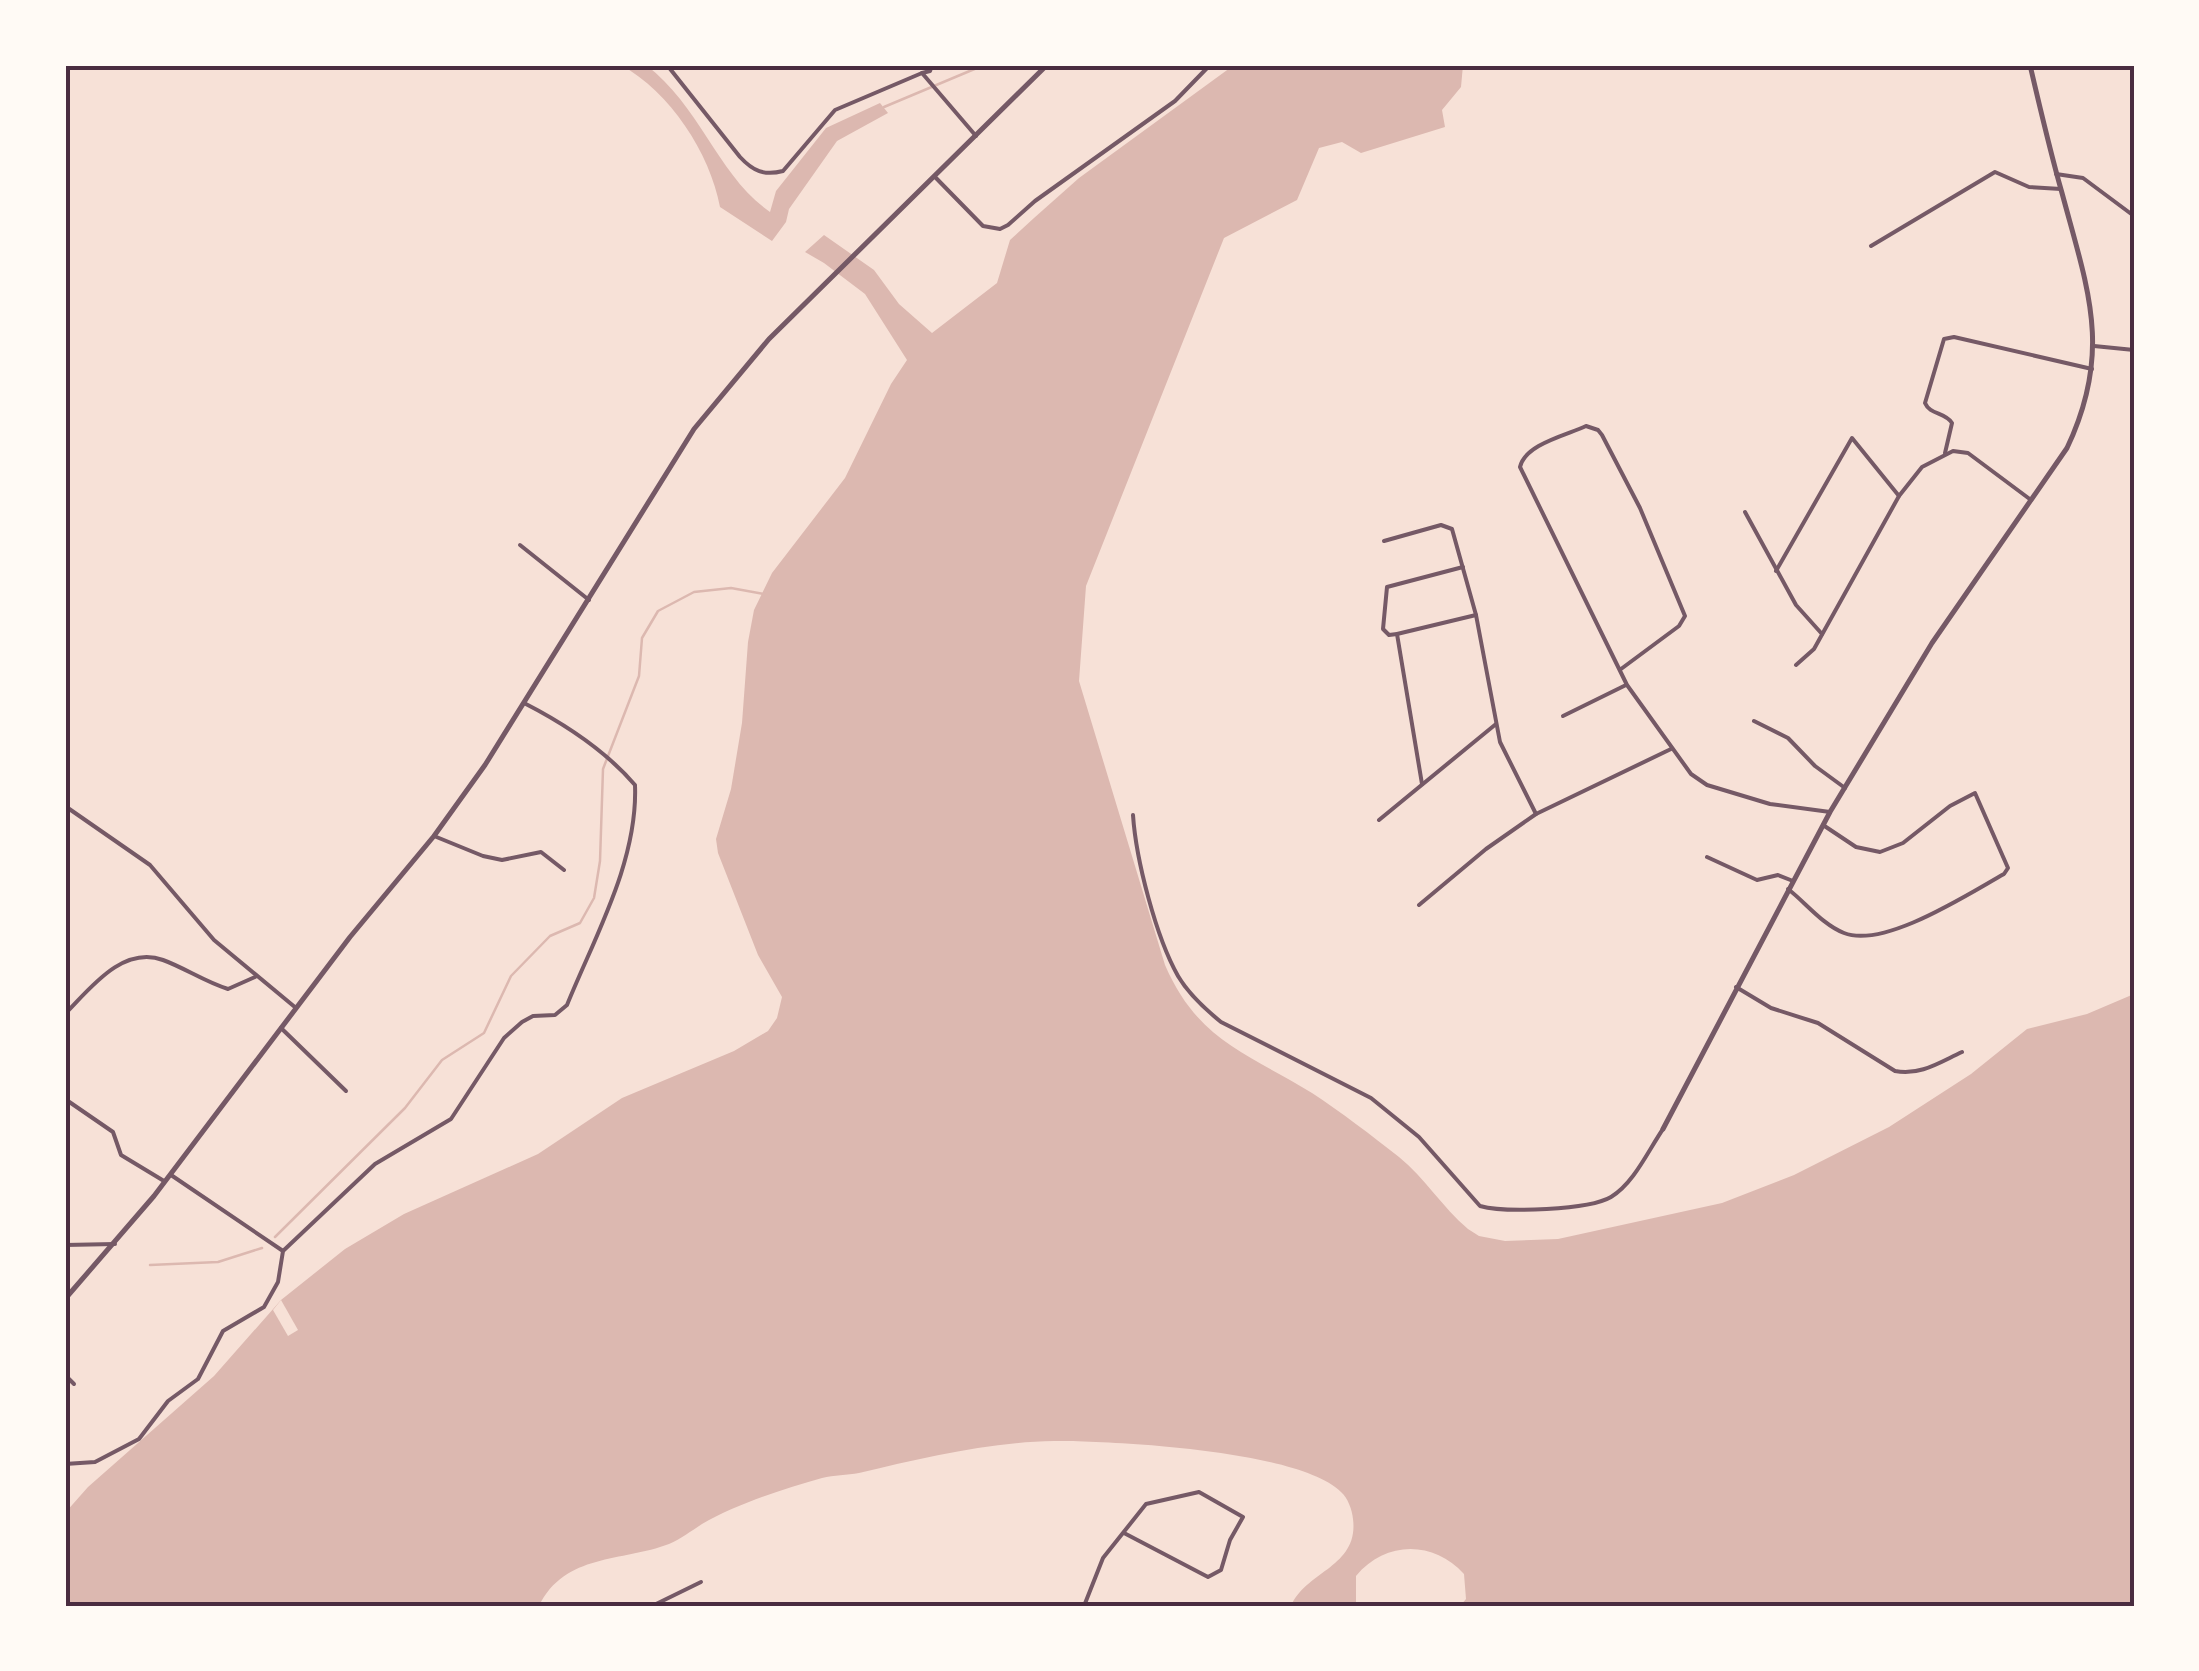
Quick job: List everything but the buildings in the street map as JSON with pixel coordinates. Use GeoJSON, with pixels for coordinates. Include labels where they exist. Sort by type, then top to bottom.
{"type":"FeatureCollection","features":[{"type":"Feature","properties":{"kind":"street"},"geometry":{"type":"LineString","coordinates":[[668,65],[750,168],[768,174],[784,171],[835,110],[930,70],[932,65]]}},
{"type":"Feature","properties":{"kind":"street"},"geometry":{"type":"LineString","coordinates":[[65,1299],[116,1244],[486,765],[694,429],[769,339],[1047,65]]}},
{"type":"Feature","properties":{"kind":"street"},"geometry":{"type":"LineString","coordinates":[[936,178],[983,226],[1008,226],[1035,201],[1175,101],[1210,65]]}},
{"type":"Feature","properties":{"kind":"street"},"geometry":{"type":"LineString","coordinates":[[1133,815],[1146,886],[1173,964],[1179,978],[1221,1022],[1371,1098],[1420,1137],[1480,1206],[1515,1211],[1610,1198],[1637,1168],[1662,1129],[1830,812],[1932,643],[2068,448],[2082,416],[2094,346],[2090,298],[2030,65]]}},
{"type":"Feature","properties":{"kind":"street"},"geometry":{"type":"LineString","coordinates":[[922,73],[976,136]]}},
{"type":"Feature","properties":{"kind":"street"},"geometry":{"type":"LineString","coordinates":[[1871,246],[1994,172],[2030,187],[2060,189]]}},
{"type":"Feature","properties":{"kind":"street"},"geometry":{"type":"LineString","coordinates":[[2056,174],[2083,178],[2134,216]]}},
{"type":"Feature","properties":{"kind":"street"},"geometry":{"type":"LineString","coordinates":[[1945,454],[1952,423],[1929,410],[1925,403],[1944,339],[2092,369]]}},
{"type":"Feature","properties":{"kind":"street"},"geometry":{"type":"LineString","coordinates":[[2094,346],[2134,350]]}},
{"type":"Feature","properties":{"kind":"street"},"geometry":{"type":"LineString","coordinates":[[1621,669],[1679,626],[1685,616],[1618,464],[1598,430],[1586,426],[1530,451],[1520,467],[1627,685],[1691,774],[1707,785],[1770,804],[1830,812]]}},
{"type":"Feature","properties":{"kind":"street"},"geometry":{"type":"LineString","coordinates":[[1776,571],[1852,438],[1899,496]]}},
{"type":"Feature","properties":{"kind":"street"},"geometry":{"type":"LineString","coordinates":[[1796,665],[1812,652],[1899,496],[1922,467],[1945,454],[1960,451],[1974,456],[2031,500]]}},
{"type":"Feature","properties":{"kind":"street"},"geometry":{"type":"LineString","coordinates":[[1745,512],[1804,616],[1822,634]]}},
{"type":"Feature","properties":{"kind":"street"},"geometry":{"type":"LineString","coordinates":[[1384,542],[1446,525],[1452,529],[1476,615],[1496,724],[1507,759],[1536,814]]}},
{"type":"Feature","properties":{"kind":"street"},"geometry":{"type":"LineString","coordinates":[[520,544],[589,600]]}},
{"type":"Feature","properties":{"kind":"street"},"geometry":{"type":"LineString","coordinates":[[1463,567],[1387,588],[1383,629],[1389,635],[1397,634],[1476,615]]}},
{"type":"Feature","properties":{"kind":"street"},"geometry":{"type":"LineString","coordinates":[[1397,634],[1422,784]]}},
{"type":"Feature","properties":{"kind":"street"},"geometry":{"type":"LineString","coordinates":[[1563,716],[1627,685]]}},
{"type":"Feature","properties":{"kind":"street"},"geometry":{"type":"LineString","coordinates":[[65,1464],[95,1462],[138,1439],[168,1400],[198,1379],[223,1331],[264,1307],[278,1282],[282,1250],[376,1164],[451,1118],[504,1038],[522,1022],[533,1016],[562,1012],[624,863],[635,822],[636,785],[601,752],[524,703]]}},
{"type":"Feature","properties":{"kind":"street"},"geometry":{"type":"LineString","coordinates":[[1754,721],[1788,738],[1815,766],[1845,788]]}},
{"type":"Feature","properties":{"kind":"street"},"geometry":{"type":"LineString","coordinates":[[1379,820],[1496,724]]}},
{"type":"Feature","properties":{"kind":"street"},"geometry":{"type":"LineString","coordinates":[[1419,905],[1536,814],[1671,749]]}},
{"type":"Feature","properties":{"kind":"street"},"geometry":{"type":"LineString","coordinates":[[1788,889],[1840,932],[1866,937],[1931,913],[2004,874],[2008,868],[1975,793],[1950,806],[1903,843],[1880,852],[1856,847],[1824,825]]}},
{"type":"Feature","properties":{"kind":"street"},"geometry":{"type":"LineString","coordinates":[[65,806],[150,865],[214,940],[296,1008]]}},
{"type":"Feature","properties":{"kind":"street"},"geometry":{"type":"LineString","coordinates":[[434,836],[502,860],[541,852],[564,870]]}},
{"type":"Feature","properties":{"kind":"street"},"geometry":{"type":"LineString","coordinates":[[1707,857],[1757,880],[1778,875],[1792,881]]}},
{"type":"Feature","properties":{"kind":"street"},"geometry":{"type":"LineString","coordinates":[[65,1014],[92,982],[142,957],[163,960],[228,989],[256,976]]}},
{"type":"Feature","properties":{"kind":"street"},"geometry":{"type":"LineString","coordinates":[[1736,987],[1771,1008],[1818,1023],[1896,1071],[1924,1070],[1962,1052]]}},
{"type":"Feature","properties":{"kind":"street"},"geometry":{"type":"LineString","coordinates":[[281,1028],[346,1091]]}},
{"type":"Feature","properties":{"kind":"street"},"geometry":{"type":"LineString","coordinates":[[65,1099],[113,1132],[122,1155],[164,1182]]}},
{"type":"Feature","properties":{"kind":"street"},"geometry":{"type":"LineString","coordinates":[[170,1174],[282,1250]]}},
{"type":"Feature","properties":{"kind":"street"},"geometry":{"type":"LineString","coordinates":[[65,1245],[116,1244]]}},
{"type":"Feature","properties":{"kind":"street"},"geometry":{"type":"LineString","coordinates":[[65,1375],[74,1384]]}},
{"type":"Feature","properties":{"kind":"street"},"geometry":{"type":"LineString","coordinates":[[1084,1606],[1103,1558],[1146,1504],[1199,1492],[1243,1517],[1220,1570],[1208,1578],[1124,1534]]}},
{"type":"Feature","properties":{"kind":"street"},"geometry":{"type":"LineString","coordinates":[[652,1606],[701,1582]]}},
{"type":"Feature","properties":{"kind":"shaded area"},"geometry":{"type":"Polygon","coordinates":[[[621,65],[646,65],[665,82],[736,180],[770,212],[776,191],[826,128],[880,103],[888,113],[837,141],[789,209],[786,222],[772,241],[720,207],[707,166],[685,126],[656,91],[621,65]]]}},
{"type":"Feature","properties":{"kind":"shaded area"},"geometry":{"type":"Polygon","coordinates":[[[1234,65],[1463,65],[1461,87],[1442,110],[1445,127],[1361,153],[1342,142],[1319,148],[1297,200],[1224,238],[1086,586],[1079,681],[1165,965],[1178,991],[1226,1042],[1312,1093],[1399,1157],[1468,1229],[1479,1236],[1505,1241],[1558,1239],[1722,1203],[1794,1175],[1889,1127],[1971,1074],[2027,1029],[2087,1014],[2134,994],[2134,1606],[1460,1606],[1466,1599],[1464,1574],[1438,1555],[1409,1549],[1381,1556],[1356,1576],[1356,1606],[1291,1606],[1298,1594],[1348,1548],[1353,1519],[1341,1492],[1319,1478],[1287,1466],[1247,1457],[1160,1446],[1054,1441],[956,1452],[792,1487],[730,1510],[669,1544],[579,1568],[550,1589],[539,1606],[65,1606],[65,1513],[88,1487],[214,1376],[281,1300],[345,1249],[404,1214],[538,1154],[622,1098],[734,1051],[768,1031],[777,1018],[782,997],[758,955],[716,839],[731,789],[742,723],[754,610],[772,573],[845,478],[891,384],[907,360],[865,294],[805,252],[824,235],[874,270],[899,304],[932,333],[997,283],[1010,240],[1079,178],[1234,65]]]}},
{"type":"Feature","properties":{"kind":"pier"},"geometry":{"type":"Polygon","coordinates":[[[281,1300],[298,1330],[288,1336],[273,1310],[281,1300]]]}},
{"type":"Feature","properties":{"kind":"waterway"},"geometry":{"type":"LineString","coordinates":[[884,107],[984,65]]}},
{"type":"Feature","properties":{"kind":"waterway"},"geometry":{"type":"LineString","coordinates":[[275,1237],[405,1108],[442,1060],[484,1033],[511,976],[550,936],[580,923],[594,898],[600,861],[603,769],[639,676],[642,638],[658,611],[694,592],[731,588],[764,594]]}},
{"type":"Feature","properties":{"kind":"waterway"},"geometry":{"type":"LineString","coordinates":[[150,1265],[218,1262],[262,1248]]}}]}
